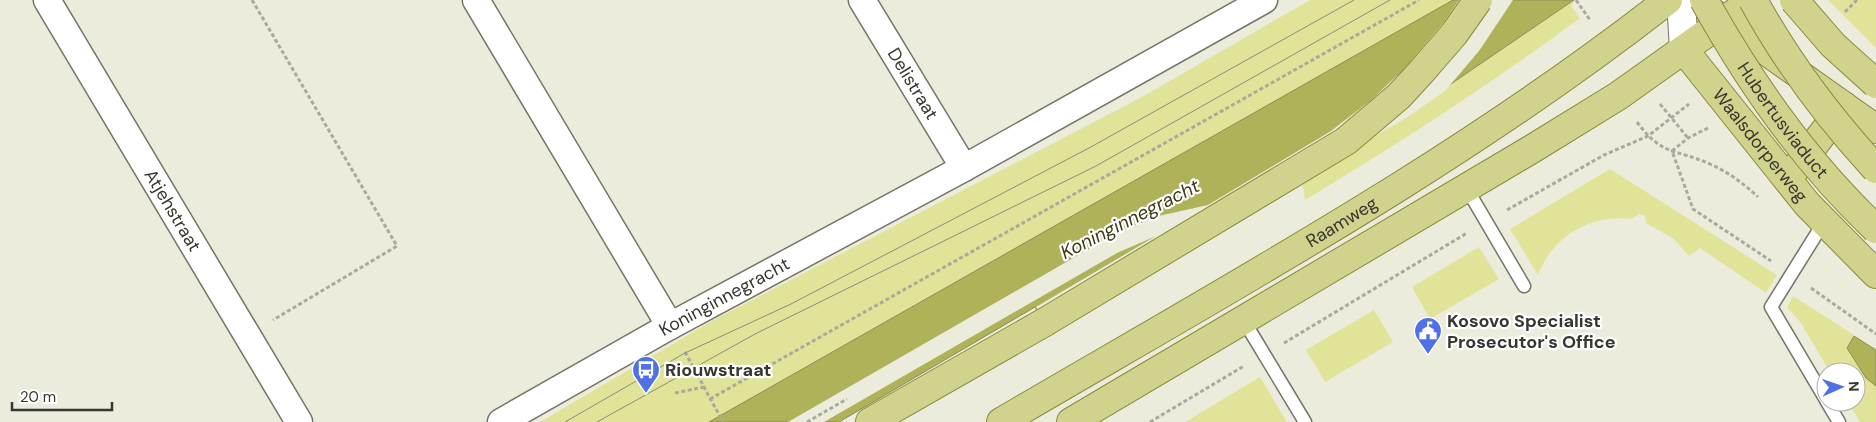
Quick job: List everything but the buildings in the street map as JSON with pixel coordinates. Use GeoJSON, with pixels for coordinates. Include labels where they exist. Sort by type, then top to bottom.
{"type":"FeatureCollection","features":[{"type":"Feature","properties":{"kind":"main road"},"geometry":{"type":"LineString","coordinates":[[870,422],[1045,322],[1346,141],[1398,96],[1422,71],[1454,34],[1478,0]]}},
{"type":"Feature","properties":{"kind":"main road","name":"Raamweg"},"geometry":{"type":"LineString","coordinates":[[1001,422],[1440,162],[1574,72],[1668,0]]}},
{"type":"Feature","properties":{"kind":"main road"},"geometry":{"type":"LineString","coordinates":[[1681,0],[1684,50]]}},
{"type":"Feature","properties":{"kind":"main road"},"geometry":{"type":"LineString","coordinates":[[1694,0],[1876,129]]}},
{"type":"Feature","properties":{"kind":"main road","name":"Hubertusviaduct"},"geometry":{"type":"LineString","coordinates":[[1704,0],[1743,67],[1791,136],[1831,183],[1876,229]]}},
{"type":"Feature","properties":{"kind":"main road"},"geometry":{"type":"LineString","coordinates":[[1753,0],[1811,92],[1836,124],[1876,168]]}},
{"type":"Feature","properties":{"kind":"main road","name":"Raamweg"},"geometry":{"type":"LineString","coordinates":[[1071,422],[1467,189],[1618,96],[1753,0]]}},
{"type":"Feature","properties":{"kind":"main road"},"geometry":{"type":"LineString","coordinates":[[1794,0],[1833,45],[1876,84]]}},
{"type":"Feature","properties":{"kind":"main road","name":"Waalsdorperweg"},"geometry":{"type":"LineString","coordinates":[[1684,50],[1787,180],[1824,222],[1876,274]]}},
{"type":"Feature","properties":{"kind":"main road"},"geometry":{"type":"LineString","coordinates":[[1787,180],[1844,106]]}},
{"type":"Feature","properties":{"kind":"street","name":"Atjehstraat"},"geometry":{"type":"LineString","coordinates":[[47,0],[299,422]]}},
{"type":"Feature","properties":{"kind":"street"},"geometry":{"type":"LineString","coordinates":[[476,0],[670,326]]}},
{"type":"Feature","properties":{"kind":"street","name":"Delistraat"},"geometry":{"type":"LineString","coordinates":[[862,0],[964,168]]}},
{"type":"Feature","properties":{"kind":"street","name":"Koninginnegracht"},"geometry":{"type":"LineString","coordinates":[[501,422],[670,326],[964,168],[1264,0]]}},
{"type":"Feature","properties":{"kind":"lane"},"geometry":{"type":"LineString","coordinates":[[1467,189],[1524,286]]}},
{"type":"Feature","properties":{"kind":"lane"},"geometry":{"type":"LineString","coordinates":[[1816,384],[1771,307],[1824,222]]}},
{"type":"Feature","properties":{"kind":"lane"},"geometry":{"type":"LineString","coordinates":[[1244,321],[1305,422]]}},
{"type":"Feature","properties":{"kind":"path"},"geometry":{"type":"LineString","coordinates":[[247,336],[397,246],[252,0]]}},
{"type":"Feature","properties":{"kind":"path"},"geometry":{"type":"LineString","coordinates":[[711,401],[1419,0]]}},
{"type":"Feature","properties":{"kind":"path"},"geometry":{"type":"LineString","coordinates":[[1672,119],[1688,138]]}},
{"type":"Feature","properties":{"kind":"path","name":"Waalsdorperweg"},"geometry":{"type":"LineString","coordinates":[[1486,222],[1604,155],[1648,136],[1665,150],[1697,158],[1730,174],[1764,202]]}},
{"type":"Feature","properties":{"kind":"path"},"geometry":{"type":"LineString","coordinates":[[1150,422],[1486,222]]}},
{"type":"Feature","properties":{"kind":"path"},"geometry":{"type":"LineString","coordinates":[[670,326],[723,422]]}},
{"type":"Feature","properties":{"kind":"path"},"geometry":{"type":"LineString","coordinates":[[675,393],[704,387]]}},
{"type":"Feature","properties":{"kind":"green space"},"geometry":{"type":"Polygon","coordinates":[[[1310,0],[1453,0],[709,422],[540,422],[710,322],[1142,97],[1310,0]]]}},
{"type":"Feature","properties":{"kind":"green space"},"geometry":{"type":"Polygon","coordinates":[[[1575,0],[1571,6],[1580,18],[1445,112],[1305,200],[1302,180],[1404,116],[1575,0]]]}},
{"type":"Feature","properties":{"kind":"green space"},"geometry":{"type":"Polygon","coordinates":[[[1828,0],[1876,0],[1876,48],[1828,0]]]}},
{"type":"Feature","properties":{"kind":"green space"},"geometry":{"type":"Polygon","coordinates":[[[1610,169],[1777,275],[1766,293],[1700,248],[1689,256],[1674,239],[1646,223],[1645,216],[1639,214],[1632,219],[1602,220],[1575,230],[1553,249],[1538,275],[1510,229],[1610,169]]]}},
{"type":"Feature","properties":{"kind":"green space"},"geometry":{"type":"Polygon","coordinates":[[[1479,247],[1499,279],[1430,319],[1412,287],[1479,247]]]}},
{"type":"Feature","properties":{"kind":"green space"},"geometry":{"type":"Polygon","coordinates":[[[1793,296],[1854,335],[1847,348],[1858,362],[1824,362],[1801,323],[1787,307],[1793,296]]]}},
{"type":"Feature","properties":{"kind":"green space"},"geometry":{"type":"Polygon","coordinates":[[[1374,310],[1393,342],[1325,382],[1306,350],[1374,310]]]}},
{"type":"Feature","properties":{"kind":"green space"},"geometry":{"type":"Polygon","coordinates":[[[1866,373],[1876,386],[1876,422],[1860,422],[1854,412],[1866,412],[1866,373]]]}},
{"type":"Feature","properties":{"kind":"green space"},"geometry":{"type":"Polygon","coordinates":[[[1260,377],[1287,422],[1185,422],[1260,377]]]}},
{"type":"Feature","properties":{"kind":"water"},"geometry":{"type":"Polygon","coordinates":[[[1453,0],[1574,0],[1404,116],[1046,326],[1035,307],[839,422],[709,422],[1453,0]]]}},
{"type":"Feature","properties":{"kind":"water"},"geometry":{"type":"Polygon","coordinates":[[[1854,336],[1876,350],[1876,386],[1866,378],[1866,362],[1856,362],[1847,348],[1854,336]]]}},
{"type":"Feature","properties":{"kind":"pier"},"geometry":{"type":"Polygon","coordinates":[[[1459,0],[1513,0],[1479,51],[1445,91],[1406,118],[1048,328],[1036,307],[1156,236],[1117,253],[824,422],[788,422],[1108,238],[1154,217],[1208,205],[1331,131],[1371,100],[1404,69],[1444,22],[1459,0]]]}},
{"type":"Feature","properties":{"kind":"tram line"},"geometry":{"type":"LineString","coordinates":[[565,422],[685,353],[791,304],[1089,148],[1354,0]]}},
{"type":"Feature","properties":{"kind":"tram line"},"geometry":{"type":"LineString","coordinates":[[597,422],[755,334],[1096,166],[1390,0]]}},
{"type":"Feature","properties":{"kind":"place","name":"Kosovo Specialist Prosecutor's Office"},"geometry":{"type":"Point","coordinates":[1428,355]}},
{"type":"Feature","properties":{"kind":"place","name":"Riouwstraat"},"geometry":{"type":"Point","coordinates":[646,394]}}]}
